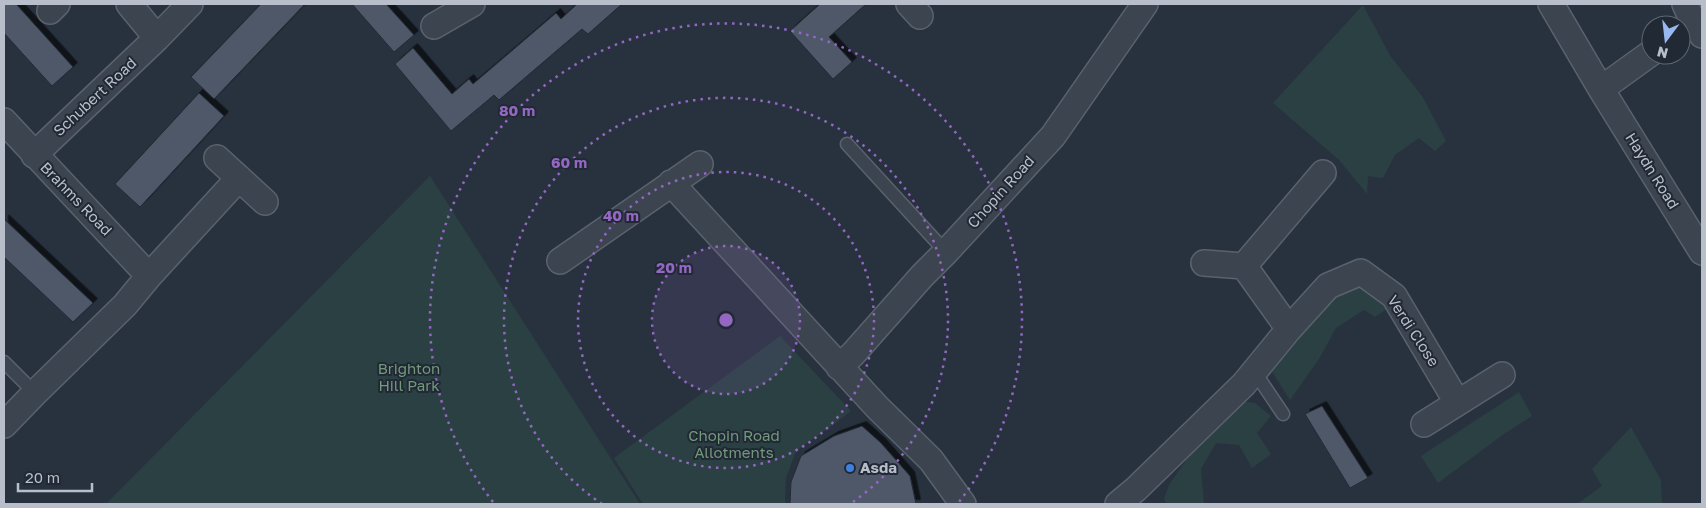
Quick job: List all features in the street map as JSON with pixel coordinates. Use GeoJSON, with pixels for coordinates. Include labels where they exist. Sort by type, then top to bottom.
{"type":"FeatureCollection","features":[{"type":"Feature","properties":{"kind":"street"},"geometry":{"type":"LineString","coordinates":[[129,4],[157,38]]}},
{"type":"Feature","properties":{"kind":"street","name":"Schubert Road"},"geometry":{"type":"LineString","coordinates":[[34,155],[190,4]]}},
{"type":"Feature","properties":{"kind":"street","name":"Chopin Road"},"geometry":{"type":"LineString","coordinates":[[839,367],[1053,136],[1146,4]]}},
{"type":"Feature","properties":{"kind":"street","name":"Haydn Road"},"geometry":{"type":"LineString","coordinates":[[1551,4],[1601,89],[1702,251]]}},
{"type":"Feature","properties":{"kind":"street"},"geometry":{"type":"LineString","coordinates":[[434,26],[469,5]]}},
{"type":"Feature","properties":{"kind":"street"},"geometry":{"type":"LineString","coordinates":[[1601,89],[1641,60]]}},
{"type":"Feature","properties":{"kind":"street","name":"Brahms Road"},"geometry":{"type":"LineString","coordinates":[[4,121],[149,276]]}},
{"type":"Feature","properties":{"kind":"street"},"geometry":{"type":"LineString","coordinates":[[217,158],[265,202]]}},
{"type":"Feature","properties":{"kind":"street"},"geometry":{"type":"LineString","coordinates":[[560,261],[700,164]]}},
{"type":"Feature","properties":{"kind":"street"},"geometry":{"type":"LineString","coordinates":[[1244,266],[1323,173]]}},
{"type":"Feature","properties":{"kind":"street"},"geometry":{"type":"LineString","coordinates":[[4,425],[35,392],[125,305],[149,276],[239,178]]}},
{"type":"Feature","properties":{"kind":"street"},"geometry":{"type":"LineString","coordinates":[[672,183],[839,367],[931,460],[963,504]]}},
{"type":"Feature","properties":{"kind":"street"},"geometry":{"type":"LineString","coordinates":[[1204,264],[1244,266]]}},
{"type":"Feature","properties":{"kind":"street"},"geometry":{"type":"LineString","coordinates":[[1244,266],[1289,329]]}},
{"type":"Feature","properties":{"kind":"street","name":"Verdi Close"},"geometry":{"type":"LineString","coordinates":[[1134,499],[1244,384],[1289,329],[1328,286],[1361,272],[1394,296],[1457,402]]}},
{"type":"Feature","properties":{"kind":"street"},"geometry":{"type":"LineString","coordinates":[[1424,424],[1502,375]]}},
{"type":"Feature","properties":{"kind":"lane"},"geometry":{"type":"LineString","coordinates":[[847,144],[946,252]]}},
{"type":"Feature","properties":{"kind":"lane"},"geometry":{"type":"LineString","coordinates":[[4,362],[35,392]]}},
{"type":"Feature","properties":{"kind":"lane"},"geometry":{"type":"LineString","coordinates":[[1254,371],[1282,414]]}},
{"type":"Feature","properties":{"kind":"green space"},"geometry":{"type":"Polygon","coordinates":[[[1363,5],[1391,57],[1422,96],[1446,141],[1435,151],[1419,138],[1395,155],[1383,178],[1368,176],[1367,194],[1339,160],[1273,103],[1363,5]]]}},
{"type":"Feature","properties":{"kind":"green space","name":"Brighton Hill Park"},"geometry":{"type":"Polygon","coordinates":[[[430,176],[640,504],[106,504],[430,176]]]}},
{"type":"Feature","properties":{"kind":"green space"},"geometry":{"type":"Polygon","coordinates":[[[1354,284],[1381,297],[1390,307],[1375,317],[1364,310],[1336,328],[1319,359],[1290,400],[1271,370],[1320,307],[1354,284]]]}},
{"type":"Feature","properties":{"kind":"green space","name":"Chopin Road Allotments"},"geometry":{"type":"Polygon","coordinates":[[[780,336],[851,411],[796,451],[786,478],[785,502],[787,504],[643,504],[614,458],[780,336]]]}},
{"type":"Feature","properties":{"kind":"green space"},"geometry":{"type":"Polygon","coordinates":[[[1519,392],[1532,416],[1504,434],[1438,483],[1421,456],[1519,392]]]}},
{"type":"Feature","properties":{"kind":"green space"},"geometry":{"type":"Polygon","coordinates":[[[1238,401],[1255,403],[1271,416],[1257,433],[1271,454],[1252,468],[1239,445],[1216,443],[1201,469],[1204,504],[1167,504],[1164,499],[1169,485],[1195,447],[1226,420],[1238,401]]]}},
{"type":"Feature","properties":{"kind":"green space"},"geometry":{"type":"Polygon","coordinates":[[[1631,427],[1661,480],[1662,504],[1577,504],[1602,486],[1592,469],[1631,427]]]}},
{"type":"Feature","properties":{"kind":"building"},"geometry":{"type":"Polygon","coordinates":[[[4,4],[16,4],[73,67],[52,86],[4,33],[4,4]]]}},
{"type":"Feature","properties":{"kind":"building"},"geometry":{"type":"Polygon","coordinates":[[[261,4],[305,4],[214,99],[191,77],[261,4]]]}},
{"type":"Feature","properties":{"kind":"building"},"geometry":{"type":"Polygon","coordinates":[[[352,4],[386,4],[414,35],[394,52],[352,4]]]}},
{"type":"Feature","properties":{"kind":"building"},"geometry":{"type":"Polygon","coordinates":[[[577,4],[622,4],[588,34],[582,29],[499,100],[494,95],[451,131],[395,64],[413,48],[452,94],[469,79],[473,84],[556,13],[561,19],[577,4]]]}},
{"type":"Feature","properties":{"kind":"building"},"geometry":{"type":"Polygon","coordinates":[[[820,4],[866,4],[829,37],[852,62],[833,79],[790,31],[820,4]]]}},
{"type":"Feature","properties":{"kind":"building"},"geometry":{"type":"Polygon","coordinates":[[[199,93],[224,116],[140,207],[115,184],[199,93]]]}},
{"type":"Feature","properties":{"kind":"building"},"geometry":{"type":"Polygon","coordinates":[[[4,219],[93,303],[73,322],[4,257],[4,219]]]}},
{"type":"Feature","properties":{"kind":"building"},"geometry":{"type":"Polygon","coordinates":[[[1322,406],[1368,478],[1350,488],[1305,414],[1322,406]]]}},
{"type":"Feature","properties":{"kind":"building","name":"Asda"},"geometry":{"type":"Polygon","coordinates":[[[862,426],[881,443],[910,476],[916,504],[790,504],[791,482],[801,456],[834,436],[862,426]]]}},
{"type":"Feature","properties":{"kind":"place","name":"Asda"},"geometry":{"type":"Point","coordinates":[850,468]}}]}
